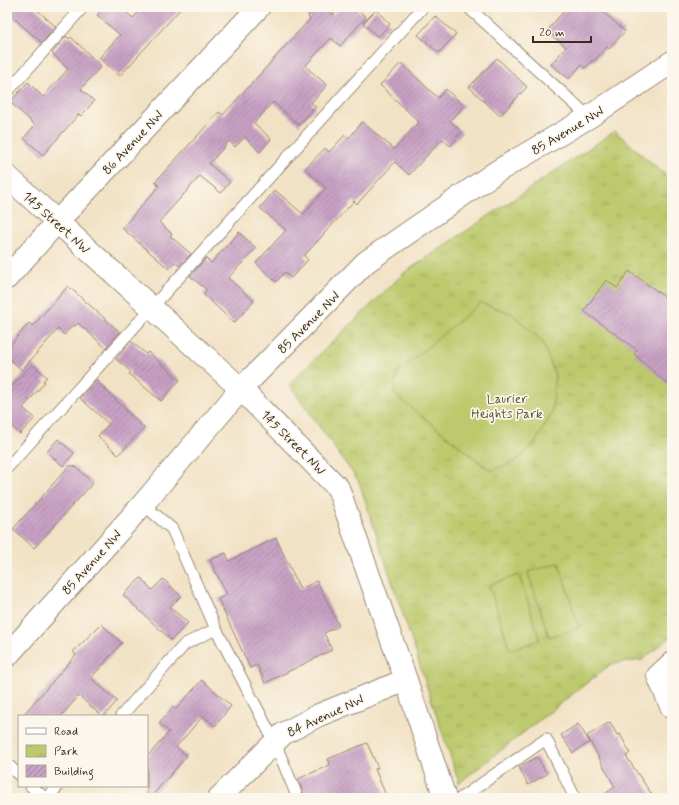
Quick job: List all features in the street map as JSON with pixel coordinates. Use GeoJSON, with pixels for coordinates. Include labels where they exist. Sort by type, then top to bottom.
{"type":"FeatureCollection","features":[{"type":"Feature","properties":{"kind":"street","name":"86 Avenue NW"},"geometry":{"type":"LineString","coordinates":[[7,278],[57,222],[259,7]]}},
{"type":"Feature","properties":{"kind":"street","name":"85 Avenue NW"},"geometry":{"type":"LineString","coordinates":[[7,656],[143,504],[241,389],[366,262],[496,172],[589,117],[672,62]]}},
{"type":"Feature","properties":{"kind":"street","name":"145 Street NW"},"geometry":{"type":"LineString","coordinates":[[7,176],[241,389],[338,488],[406,680],[445,798]]}},
{"type":"Feature","properties":{"kind":"street"},"geometry":{"type":"LineString","coordinates":[[665,670],[672,708]]}},
{"type":"Feature","properties":{"kind":"street","name":"84 Avenue NW"},"geometry":{"type":"LineString","coordinates":[[219,798],[274,741],[283,734],[319,715],[406,680]]}},
{"type":"Feature","properties":{"kind":"lane"},"geometry":{"type":"LineString","coordinates":[[7,92],[83,7]]}},
{"type":"Feature","properties":{"kind":"lane"},"geometry":{"type":"LineString","coordinates":[[7,468],[422,7]]}},
{"type":"Feature","properties":{"kind":"lane"},"geometry":{"type":"LineString","coordinates":[[468,7],[589,117]]}},
{"type":"Feature","properties":{"kind":"lane"},"geometry":{"type":"LineString","coordinates":[[143,504],[172,529],[216,629],[274,741],[298,798]]}},
{"type":"Feature","properties":{"kind":"lane"},"geometry":{"type":"LineString","coordinates":[[122,715],[185,644],[216,629]]}},
{"type":"Feature","properties":{"kind":"lane"},"geometry":{"type":"LineString","coordinates":[[461,798],[546,739],[575,798]]}},
{"type":"Feature","properties":{"kind":"lane"},"geometry":{"type":"LineString","coordinates":[[7,764],[18,774]]}},
{"type":"Feature","properties":{"kind":"lane"},"geometry":{"type":"LineString","coordinates":[[32,787],[46,798],[57,787]]}},
{"type":"Feature","properties":{"kind":"green space","name":"Laurier Heights Park"},"geometry":{"type":"Polygon","coordinates":[[[615,131],[672,181],[672,636],[642,660],[611,664],[459,783],[359,482],[289,384],[404,273],[615,131]]]}},
{"type":"Feature","properties":{"kind":"green space"},"geometry":{"type":"Polygon","coordinates":[[[480,303],[511,313],[542,341],[555,375],[552,413],[534,445],[515,461],[491,471],[394,394],[397,373],[480,303]]]}},
{"type":"Feature","properties":{"kind":"green space"},"geometry":{"type":"Polygon","coordinates":[[[559,563],[579,628],[549,637],[528,572],[559,563]]]}},
{"type":"Feature","properties":{"kind":"green space"},"geometry":{"type":"Polygon","coordinates":[[[519,575],[540,640],[510,650],[489,585],[519,575]]]}},
{"type":"Feature","properties":{"kind":"building"},"geometry":{"type":"Polygon","coordinates":[[[7,7],[34,7],[56,27],[42,43],[7,12],[7,7]]]}},
{"type":"Feature","properties":{"kind":"building"},"geometry":{"type":"Polygon","coordinates":[[[105,7],[120,7],[133,18],[143,7],[182,7],[120,76],[99,58],[120,35],[97,15],[105,7]]]}},
{"type":"Feature","properties":{"kind":"building"},"geometry":{"type":"Polygon","coordinates":[[[300,7],[324,7],[333,15],[340,7],[355,7],[366,17],[340,46],[331,38],[305,66],[327,85],[311,103],[316,107],[299,125],[273,102],[254,123],[271,139],[260,152],[245,137],[235,147],[229,141],[209,164],[230,182],[221,193],[200,176],[159,222],[172,234],[170,236],[191,254],[179,266],[175,262],[169,269],[122,228],[159,186],[155,182],[219,112],[223,115],[310,19],[308,17],[309,15],[300,7]]]}},
{"type":"Feature","properties":{"kind":"building"},"geometry":{"type":"Polygon","coordinates":[[[567,7],[597,7],[625,31],[609,49],[607,47],[585,68],[581,65],[569,79],[551,64],[566,47],[547,31],[567,7]]]}},
{"type":"Feature","properties":{"kind":"building"},"geometry":{"type":"Polygon","coordinates":[[[376,10],[390,24],[378,37],[363,23],[376,10]]]}},
{"type":"Feature","properties":{"kind":"building"},"geometry":{"type":"Polygon","coordinates":[[[435,16],[456,34],[439,53],[418,35],[435,16]]]}},
{"type":"Feature","properties":{"kind":"building"},"geometry":{"type":"Polygon","coordinates":[[[66,36],[69,39],[71,37],[101,66],[81,89],[94,101],[81,116],[79,114],[43,155],[24,138],[35,125],[10,102],[28,82],[43,97],[68,69],[52,53],[66,36]]]}},
{"type":"Feature","properties":{"kind":"building"},"geometry":{"type":"Polygon","coordinates":[[[497,58],[527,87],[500,116],[469,87],[497,58]]]}},
{"type":"Feature","properties":{"kind":"building"},"geometry":{"type":"Polygon","coordinates":[[[401,63],[438,98],[446,89],[464,106],[450,121],[462,132],[450,146],[442,139],[409,175],[395,162],[357,204],[354,201],[304,256],[308,260],[291,278],[285,272],[276,282],[256,263],[286,230],[260,208],[275,190],[303,214],[326,188],[305,169],[325,148],[329,152],[345,135],[349,138],[362,122],[394,149],[419,122],[380,85],[401,63]]]}},
{"type":"Feature","properties":{"kind":"building"},"geometry":{"type":"Polygon","coordinates":[[[239,232],[256,248],[228,278],[254,301],[234,323],[203,294],[207,290],[190,276],[206,258],[211,263],[239,232]]]}},
{"type":"Feature","properties":{"kind":"building"},"geometry":{"type":"Polygon","coordinates":[[[629,271],[672,302],[672,388],[634,354],[637,350],[584,311],[606,280],[617,288],[629,271]]]}},
{"type":"Feature","properties":{"kind":"building"},"geometry":{"type":"Polygon","coordinates":[[[68,286],[120,332],[106,348],[78,323],[75,326],[73,325],[64,335],[58,329],[22,370],[7,357],[7,349],[29,323],[33,326],[68,286]]]}},
{"type":"Feature","properties":{"kind":"building"},"geometry":{"type":"Polygon","coordinates":[[[131,341],[146,354],[148,352],[180,380],[161,401],[129,374],[131,372],[116,359],[131,341]]]}},
{"type":"Feature","properties":{"kind":"building"},"geometry":{"type":"Polygon","coordinates":[[[32,364],[47,377],[43,381],[45,382],[23,408],[35,418],[20,434],[9,424],[7,427],[7,392],[32,364]]]}},
{"type":"Feature","properties":{"kind":"building"},"geometry":{"type":"Polygon","coordinates":[[[96,380],[144,428],[118,455],[98,436],[109,424],[80,398],[96,380]]]}},
{"type":"Feature","properties":{"kind":"building"},"geometry":{"type":"Polygon","coordinates":[[[58,439],[74,453],[63,466],[47,452],[58,439]]]}},
{"type":"Feature","properties":{"kind":"building"},"geometry":{"type":"Polygon","coordinates":[[[69,466],[75,466],[93,483],[34,548],[13,529],[69,466]]]}},
{"type":"Feature","properties":{"kind":"building"},"geometry":{"type":"Polygon","coordinates":[[[276,538],[300,589],[317,581],[339,626],[324,633],[332,650],[265,683],[257,665],[250,668],[218,599],[227,595],[210,560],[226,553],[229,561],[276,538]]]}},
{"type":"Feature","properties":{"kind":"building"},"geometry":{"type":"Polygon","coordinates":[[[141,578],[152,590],[163,579],[181,596],[170,607],[188,623],[171,640],[123,595],[141,578]]]}},
{"type":"Feature","properties":{"kind":"building"},"geometry":{"type":"Polygon","coordinates":[[[101,624],[122,643],[91,678],[117,701],[105,715],[101,715],[79,696],[62,715],[23,715],[76,655],[73,652],[101,624]]]}},
{"type":"Feature","properties":{"kind":"building"},"geometry":{"type":"Polygon","coordinates":[[[202,680],[231,706],[215,726],[203,716],[176,747],[187,756],[150,798],[147,798],[148,756],[169,732],[159,723],[173,707],[176,709],[202,680]]]}},
{"type":"Feature","properties":{"kind":"building"},"geometry":{"type":"Polygon","coordinates":[[[610,722],[617,735],[620,734],[630,753],[626,756],[654,798],[599,798],[615,787],[587,736],[610,722]]]}},
{"type":"Feature","properties":{"kind":"building"},"geometry":{"type":"Polygon","coordinates":[[[578,724],[590,742],[573,753],[561,735],[578,724]]]}},
{"type":"Feature","properties":{"kind":"building"},"geometry":{"type":"Polygon","coordinates":[[[367,743],[378,768],[375,769],[387,798],[305,798],[298,779],[330,765],[328,759],[367,743]]]}},
{"type":"Feature","properties":{"kind":"building"},"geometry":{"type":"Polygon","coordinates":[[[537,757],[547,774],[528,785],[519,767],[537,757]]]}}]}
